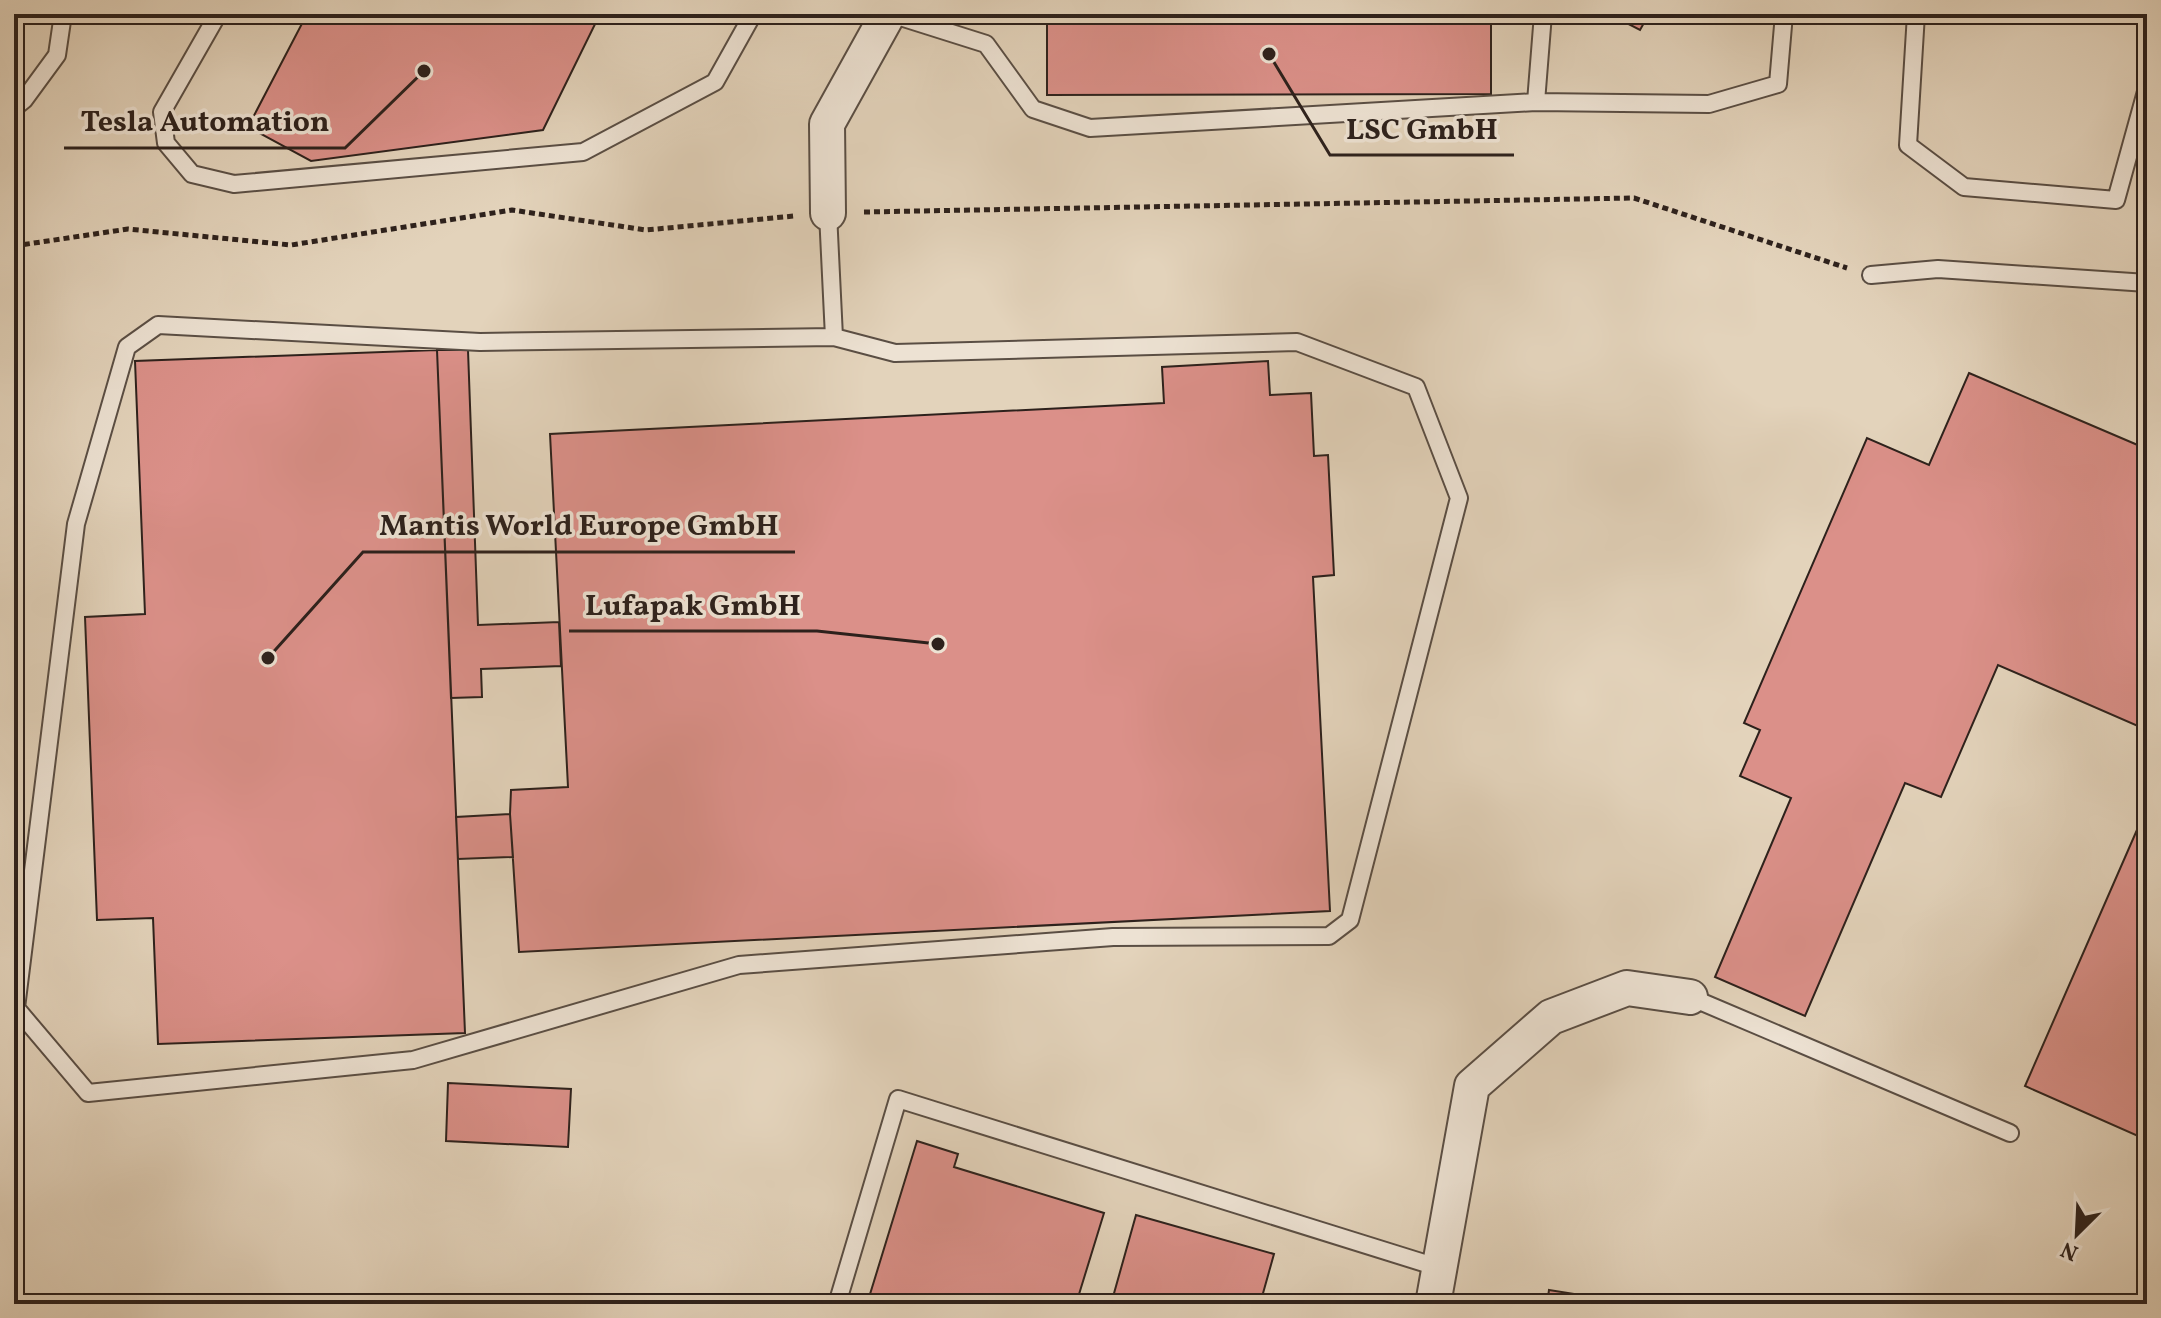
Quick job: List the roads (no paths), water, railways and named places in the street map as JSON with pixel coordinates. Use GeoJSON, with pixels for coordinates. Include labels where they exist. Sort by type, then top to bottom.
{"type":"FeatureCollection","features":[{"type":"Feature","properties":{"kind":"street"},"geometry":{"type":"LineString","coordinates":[[828,213],[827,124],[889,14]]}},
{"type":"Feature","properties":{"kind":"street"},"geometry":{"type":"LineString","coordinates":[[1433,1304],[1472,1086],[1551,1017],[1627,988],[1690,997]]}},
{"type":"Feature","properties":{"kind":"lane"},"geometry":{"type":"LineString","coordinates":[[14,108],[24,100],[57,55],[63,14]]}},
{"type":"Feature","properties":{"kind":"lane"},"geometry":{"type":"LineString","coordinates":[[218,14],[162,112],[166,143],[192,174],[234,184],[583,152],[715,82],[753,14]]}},
{"type":"Feature","properties":{"kind":"lane"},"geometry":{"type":"LineString","coordinates":[[889,14],[986,44],[1033,109],[1090,128],[1536,102],[1709,104],[1778,84],[1784,14]]}},
{"type":"Feature","properties":{"kind":"lane"},"geometry":{"type":"LineString","coordinates":[[1536,102],[1543,14]]}},
{"type":"Feature","properties":{"kind":"lane"},"geometry":{"type":"LineString","coordinates":[[1916,14],[1908,145],[1964,187],[2116,200],[2147,88]]}},
{"type":"Feature","properties":{"kind":"lane"},"geometry":{"type":"LineString","coordinates":[[828,213],[834,337]]}},
{"type":"Feature","properties":{"kind":"lane"},"geometry":{"type":"LineString","coordinates":[[1871,275],[1938,269],[2147,283]]}},
{"type":"Feature","properties":{"kind":"lane"},"geometry":{"type":"LineString","coordinates":[[158,325],[480,342],[834,337],[895,353],[1297,342],[1416,387],[1459,498],[1350,920],[1329,936],[1113,937],[739,965],[413,1060],[88,1093],[16,1008],[76,524],[127,347],[158,325]]}},
{"type":"Feature","properties":{"kind":"lane"},"geometry":{"type":"LineString","coordinates":[[1690,997],[2010,1133]]}},
{"type":"Feature","properties":{"kind":"lane"},"geometry":{"type":"LineString","coordinates":[[837,1304],[898,1099],[1440,1268]]}},
{"type":"Feature","properties":{"kind":"place","name":"LSC GmbH"},"geometry":{"type":"Point","coordinates":[1269,54]}},
{"type":"Feature","properties":{"kind":"place","name":"Tesla Automation"},"geometry":{"type":"Point","coordinates":[424,71]}},
{"type":"Feature","properties":{"kind":"place","name":"Lufapak GmbH"},"geometry":{"type":"Point","coordinates":[938,644]}},
{"type":"Feature","properties":{"kind":"place","name":"Mantis World Europe GmbH"},"geometry":{"type":"Point","coordinates":[268,658]}}]}
